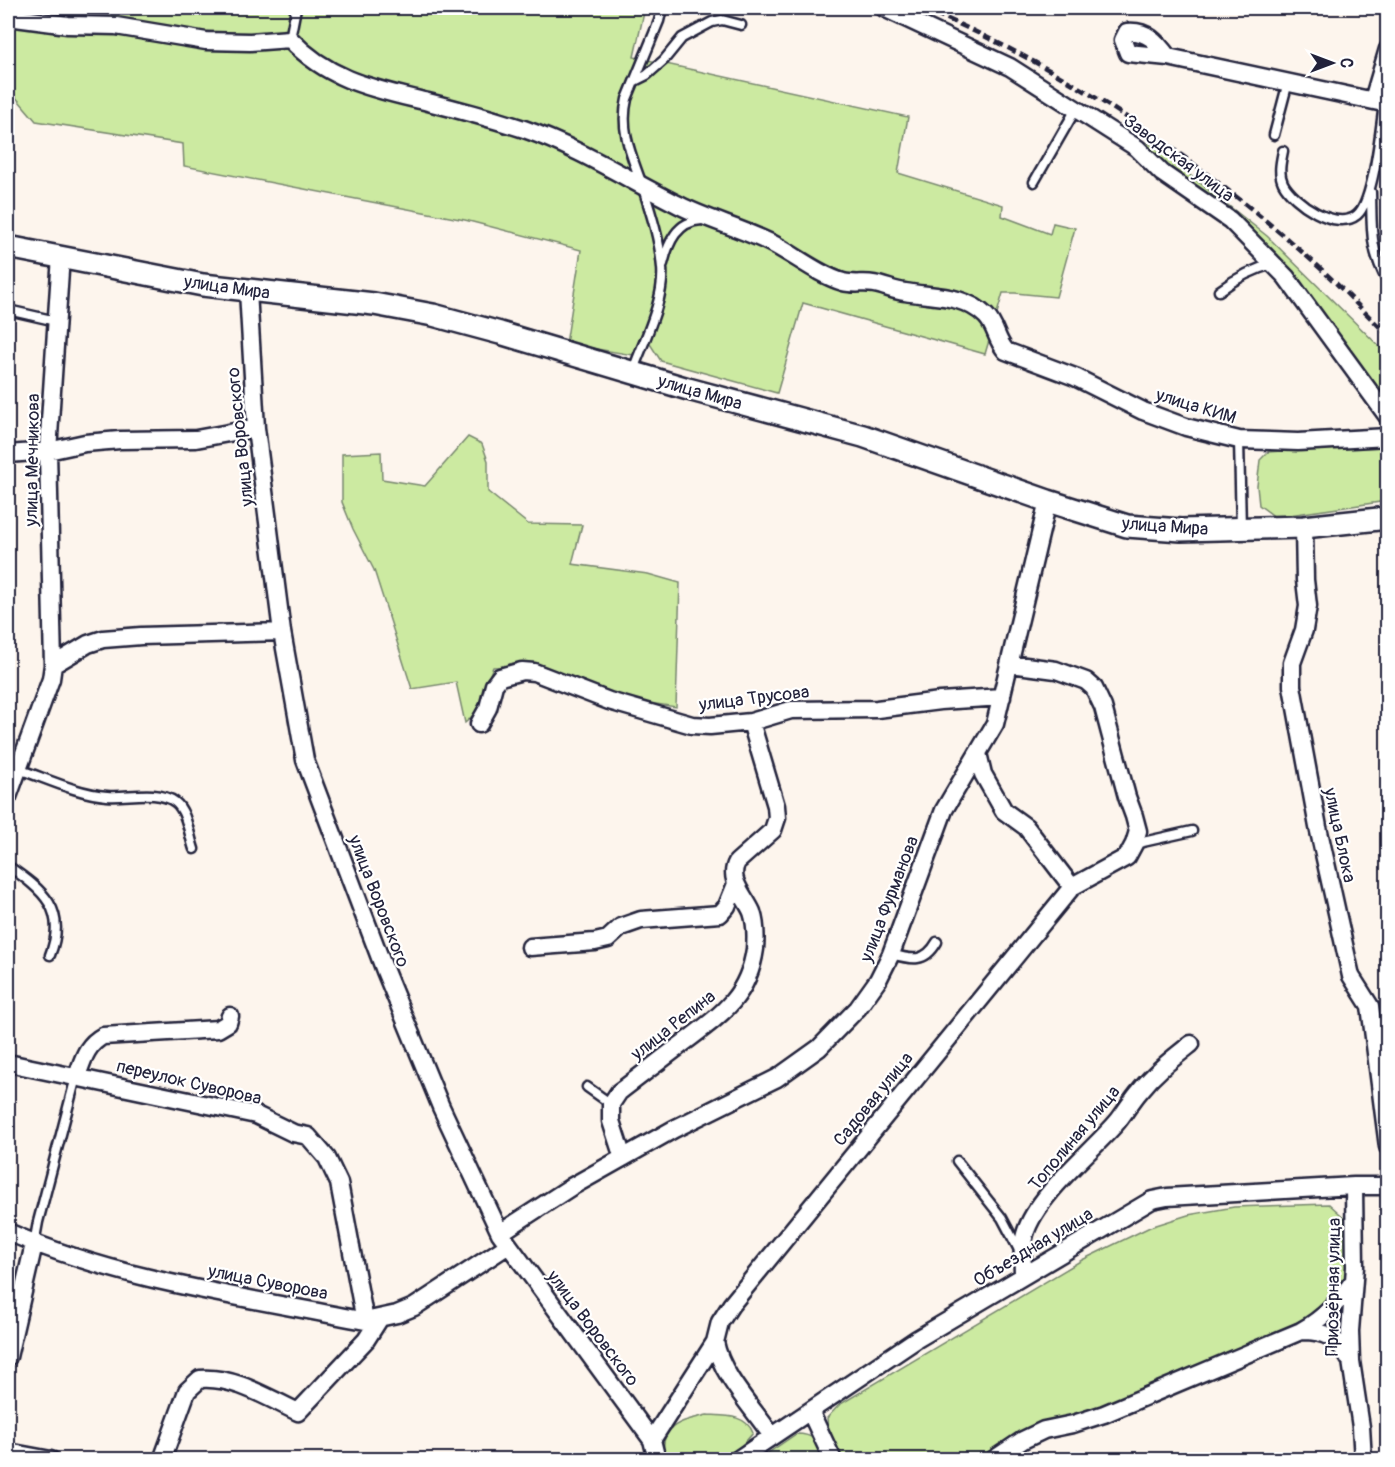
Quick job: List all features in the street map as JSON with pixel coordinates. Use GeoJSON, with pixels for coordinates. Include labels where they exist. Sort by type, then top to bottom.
{"type":"FeatureCollection","features":[{"type":"Feature","properties":{"kind":"street","name":"Заводская улица"},"geometry":{"type":"LineString","coordinates":[[884,8],[1010,67],[1137,148],[1162,172],[1230,220],[1286,277],[1388,417]]}},
{"type":"Feature","properties":{"kind":"street"},"geometry":{"type":"LineString","coordinates":[[8,17],[68,26],[116,26],[206,41],[250,42],[290,39],[311,60],[363,85],[388,94],[438,105],[526,130],[576,149],[680,206],[715,220]]}},
{"type":"Feature","properties":{"kind":"street"},"geometry":{"type":"LineString","coordinates":[[1168,57],[1382,102],[1388,49]]}},
{"type":"Feature","properties":{"kind":"street","name":"улица КИМ"},"geometry":{"type":"LineString","coordinates":[[715,220],[771,243],[807,265],[842,282],[855,285],[873,284],[904,292],[940,296],[964,302],[978,309],[995,326],[1000,344],[1005,351],[1075,377],[1143,411],[1186,427],[1239,440],[1298,442],[1388,437]]}},
{"type":"Feature","properties":{"kind":"street","name":"улица Мира"},"geometry":{"type":"LineString","coordinates":[[8,247],[203,285],[374,304],[433,315],[632,373],[863,436],[1110,522],[1142,528],[1241,529],[1304,527],[1388,518]]}},
{"type":"Feature","properties":{"kind":"street","name":"улица Мечникова"},"geometry":{"type":"LineString","coordinates":[[8,797],[51,678],[53,665],[48,451],[61,256]]}},
{"type":"Feature","properties":{"kind":"street","name":"улица Воровского"},"geometry":{"type":"LineString","coordinates":[[248,291],[256,428],[282,632],[305,760],[441,1107],[503,1240],[652,1440],[657,1460]]}},
{"type":"Feature","properties":{"kind":"street"},"geometry":{"type":"LineString","coordinates":[[8,454],[48,451],[85,442],[196,439],[256,428]]}},
{"type":"Feature","properties":{"kind":"street","name":"улица Фурманова"},"geometry":{"type":"LineString","coordinates":[[503,1240],[571,1187],[674,1129],[777,1078],[819,1048],[858,1008],[878,980],[891,954],[944,810],[995,724],[1048,501]]}},
{"type":"Feature","properties":{"kind":"street","name":"улица Блока"},"geometry":{"type":"LineString","coordinates":[[1304,527],[1308,606],[1304,630],[1292,663],[1292,686],[1318,827],[1351,976],[1370,1006],[1388,1147]]}},
{"type":"Feature","properties":{"kind":"street"},"geometry":{"type":"LineString","coordinates":[[53,665],[88,644],[103,639],[282,632]]}},
{"type":"Feature","properties":{"kind":"street"},"geometry":{"type":"LineString","coordinates":[[1010,664],[1056,670],[1086,681],[1094,688],[1103,707],[1126,797],[1138,831],[1134,844]]}},
{"type":"Feature","properties":{"kind":"street","name":"улица Трусова"},"geometry":{"type":"LineString","coordinates":[[479,724],[488,708],[494,685],[500,677],[522,671],[534,672],[609,701],[692,725],[710,726],[751,722],[791,710],[877,709],[940,701],[1002,697]]}},
{"type":"Feature","properties":{"kind":"street"},"geometry":{"type":"LineString","coordinates":[[530,947],[608,939],[621,927],[641,920],[720,914],[727,906],[736,884],[734,867],[773,830],[777,818],[776,806],[751,722]]}},
{"type":"Feature","properties":{"kind":"street"},"geometry":{"type":"LineString","coordinates":[[978,753],[982,774],[1004,812],[1026,827],[1072,887]]}},
{"type":"Feature","properties":{"kind":"street","name":"Садовая улица"},"geometry":{"type":"LineString","coordinates":[[652,1440],[715,1342],[720,1322],[731,1305],[1072,887],[1127,857],[1134,844]]}},
{"type":"Feature","properties":{"kind":"street","name":"улица Репина"},"geometry":{"type":"LineString","coordinates":[[611,1104],[619,1092],[716,1018],[732,1003],[750,976],[757,937],[752,913],[736,884]]}},
{"type":"Feature","properties":{"kind":"street","name":"переулок Суворова"},"geometry":{"type":"LineString","coordinates":[[77,1076],[86,1050],[103,1036],[218,1029],[228,1023],[231,1016]]}},
{"type":"Feature","properties":{"kind":"street","name":"Тополиная улица"},"geometry":{"type":"LineString","coordinates":[[1023,1267],[1025,1235],[1045,1201],[1082,1157],[1118,1121],[1138,1092],[1161,1066],[1191,1044]]}},
{"type":"Feature","properties":{"kind":"street","name":"переулок Суворова"},"geometry":{"type":"LineString","coordinates":[[8,1063],[256,1115],[293,1133],[308,1136],[327,1158],[339,1183],[372,1320]]}},
{"type":"Feature","properties":{"kind":"street"},"geometry":{"type":"LineString","coordinates":[[611,1104],[611,1122],[623,1158]]}},
{"type":"Feature","properties":{"kind":"street","name":"Приозёрная улица"},"geometry":{"type":"LineString","coordinates":[[1354,1186],[1354,1280],[1350,1331],[1351,1361],[1361,1427],[1363,1460]]}},
{"type":"Feature","properties":{"kind":"street","name":"Объездная улица"},"geometry":{"type":"LineString","coordinates":[[737,1460],[1023,1267],[1152,1200],[1167,1197],[1388,1186]]}},
{"type":"Feature","properties":{"kind":"street","name":"улица Суворова"},"geometry":{"type":"LineString","coordinates":[[8,1232],[34,1244],[134,1275],[372,1320],[414,1307],[503,1240]]}},
{"type":"Feature","properties":{"kind":"street"},"geometry":{"type":"LineString","coordinates":[[8,1357],[34,1244]]}},
{"type":"Feature","properties":{"kind":"street"},"geometry":{"type":"LineString","coordinates":[[993,1460],[1023,1440],[1044,1430],[1104,1414],[1301,1331],[1329,1312],[1340,1301],[1354,1280]]}},
{"type":"Feature","properties":{"kind":"street"},"geometry":{"type":"LineString","coordinates":[[162,1460],[187,1391],[200,1379],[231,1381],[298,1412],[366,1341],[372,1320]]}},
{"type":"Feature","properties":{"kind":"street"},"geometry":{"type":"LineString","coordinates":[[1301,1331],[1320,1332],[1335,1339],[1351,1361]]}},
{"type":"Feature","properties":{"kind":"street"},"geometry":{"type":"LineString","coordinates":[[715,1342],[717,1356],[724,1370],[772,1436]]}},
{"type":"Feature","properties":{"kind":"street"},"geometry":{"type":"LineString","coordinates":[[810,1411],[833,1460]]}},
{"type":"Feature","properties":{"kind":"street"},"geometry":{"type":"LineString","coordinates":[[8,1452],[51,1460]]}},
{"type":"Feature","properties":{"kind":"lane"},"geometry":{"type":"LineString","coordinates":[[290,39],[296,8]]}},
{"type":"Feature","properties":{"kind":"lane"},"geometry":{"type":"LineString","coordinates":[[662,8],[660,21],[623,113],[625,134],[642,186],[662,267]]}},
{"type":"Feature","properties":{"kind":"lane"},"geometry":{"type":"LineString","coordinates":[[634,81],[647,75],[664,60],[682,38],[712,22],[723,20],[741,25]]}},
{"type":"Feature","properties":{"kind":"lane"},"geometry":{"type":"LineString","coordinates":[[1274,135],[1288,82]]}},
{"type":"Feature","properties":{"kind":"lane"},"geometry":{"type":"LineString","coordinates":[[1382,102],[1371,185],[1372,240],[1375,255],[1388,282]]}},
{"type":"Feature","properties":{"kind":"lane"},"geometry":{"type":"LineString","coordinates":[[1034,182],[1076,109]]}},
{"type":"Feature","properties":{"kind":"lane"},"geometry":{"type":"LineString","coordinates":[[1283,151],[1280,175],[1283,184],[1305,205],[1321,215],[1346,219],[1357,215],[1371,185]]}},
{"type":"Feature","properties":{"kind":"lane"},"geometry":{"type":"LineString","coordinates":[[632,373],[660,293],[662,267],[670,241],[676,231],[696,220],[715,220]]}},
{"type":"Feature","properties":{"kind":"lane"},"geometry":{"type":"LineString","coordinates":[[1219,291],[1234,280],[1274,264]]}},
{"type":"Feature","properties":{"kind":"lane"},"geometry":{"type":"LineString","coordinates":[[8,310],[56,321]]}},
{"type":"Feature","properties":{"kind":"lane"},"geometry":{"type":"LineString","coordinates":[[1239,440],[1241,529]]}},
{"type":"Feature","properties":{"kind":"lane"},"geometry":{"type":"LineString","coordinates":[[18,769],[102,796],[141,795],[174,801],[184,816],[194,849]]}},
{"type":"Feature","properties":{"kind":"lane"},"geometry":{"type":"LineString","coordinates":[[1134,844],[1192,831]]}},
{"type":"Feature","properties":{"kind":"lane"},"geometry":{"type":"LineString","coordinates":[[8,866],[51,905],[55,913],[57,931],[50,955]]}},
{"type":"Feature","properties":{"kind":"lane"},"geometry":{"type":"LineString","coordinates":[[891,954],[917,958],[926,956],[937,942]]}},
{"type":"Feature","properties":{"kind":"lane"},"geometry":{"type":"LineString","coordinates":[[34,1244],[77,1076]]}},
{"type":"Feature","properties":{"kind":"lane"},"geometry":{"type":"LineString","coordinates":[[587,1087],[611,1104]]}},
{"type":"Feature","properties":{"kind":"lane"},"geometry":{"type":"LineString","coordinates":[[957,1161],[1002,1218],[1023,1267]]}},
{"type":"Feature","properties":{"kind":"green space"},"geometry":{"type":"Polygon","coordinates":[[[8,8],[512,8],[523,10],[524,8],[645,8],[634,57],[908,117],[898,173],[1003,205],[1002,216],[1050,234],[1053,223],[1075,228],[1056,297],[1003,293],[985,354],[803,303],[777,393],[661,361],[644,329],[633,355],[566,344],[581,250],[465,220],[184,166],[183,144],[36,121],[8,88],[8,8]]]}},
{"type":"Feature","properties":{"kind":"green space"},"geometry":{"type":"Polygon","coordinates":[[[1148,142],[1267,236],[1387,354],[1387,409],[1313,307],[1195,192],[1148,151],[1148,142]]]}},
{"type":"Feature","properties":{"kind":"green space"},"geometry":{"type":"Polygon","coordinates":[[[468,437],[482,444],[488,461],[488,492],[528,524],[582,525],[572,564],[648,574],[680,583],[676,707],[636,701],[537,665],[493,667],[476,711],[465,723],[456,682],[412,689],[374,570],[342,502],[342,454],[381,452],[382,479],[425,486],[468,437]]]}},
{"type":"Feature","properties":{"kind":"green space"},"geometry":{"type":"Polygon","coordinates":[[[1387,443],[1387,501],[1275,517],[1259,505],[1257,486],[1260,460],[1268,452],[1387,443]]]}},
{"type":"Feature","properties":{"kind":"green space"},"geometry":{"type":"Polygon","coordinates":[[[1329,1204],[1348,1221],[1345,1286],[1326,1308],[1233,1354],[985,1459],[841,1459],[827,1418],[839,1405],[1082,1260],[1150,1227],[1188,1215],[1234,1207],[1329,1204]]]}},
{"type":"Feature","properties":{"kind":"green space"},"geometry":{"type":"Polygon","coordinates":[[[707,1415],[740,1419],[750,1427],[753,1433],[734,1451],[714,1459],[665,1459],[663,1448],[668,1432],[680,1423],[707,1415]]]}},
{"type":"Feature","properties":{"kind":"green space"},"geometry":{"type":"Polygon","coordinates":[[[796,1434],[813,1438],[828,1460],[758,1460],[796,1434]]]}},
{"type":"Feature","properties":{"kind":"railway"},"geometry":{"type":"LineString","coordinates":[[922,8],[1030,59],[1132,121],[1181,155],[1275,229],[1329,276],[1388,335]]}}]}
